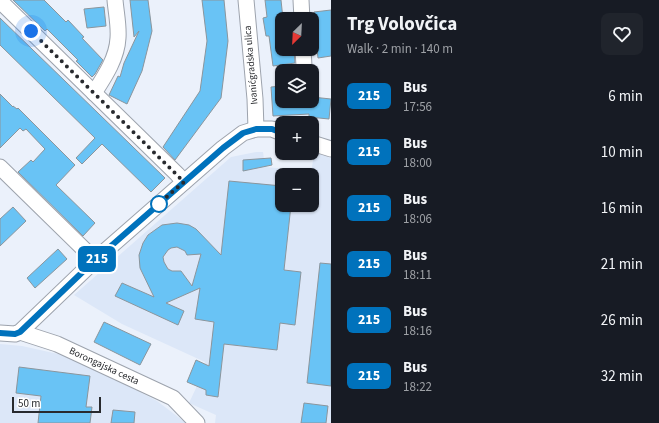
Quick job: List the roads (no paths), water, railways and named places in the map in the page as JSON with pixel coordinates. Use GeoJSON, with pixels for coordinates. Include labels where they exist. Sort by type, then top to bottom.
{"type":"FeatureCollection","features":[{"type":"Feature","properties":{"kind":"street"},"geometry":{"type":"LineString","coordinates":[[94,93],[108,72],[117,44],[118,39],[115,0]]}},
{"type":"Feature","properties":{"kind":"street","name":"Ivanićgradska ulica"},"geometry":{"type":"LineString","coordinates":[[246,0],[255,99],[256,129]]}},
{"type":"Feature","properties":{"kind":"street"},"geometry":{"type":"LineString","coordinates":[[301,0],[302,12]]}},
{"type":"Feature","properties":{"kind":"street"},"geometry":{"type":"LineString","coordinates":[[0,1],[136,133],[184,182]]}},
{"type":"Feature","properties":{"kind":"street"},"geometry":{"type":"LineString","coordinates":[[20,332],[95,260],[223,148],[243,133],[256,129],[275,130]]}},
{"type":"Feature","properties":{"kind":"street"},"geometry":{"type":"LineString","coordinates":[[319,145],[331,149]]}},
{"type":"Feature","properties":{"kind":"street"},"geometry":{"type":"LineString","coordinates":[[0,167],[95,260]]}},
{"type":"Feature","properties":{"kind":"street","name":"Borongajska cesta"},"geometry":{"type":"LineString","coordinates":[[0,333],[15,334],[20,332],[57,344],[173,398],[197,423]]}}]}
